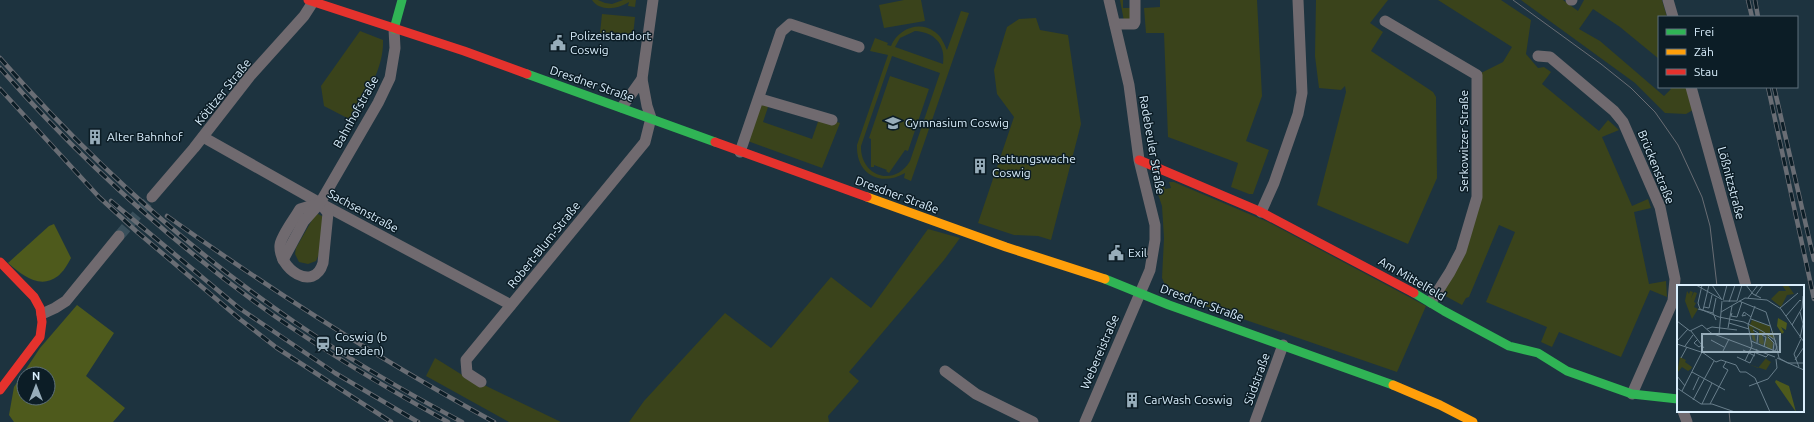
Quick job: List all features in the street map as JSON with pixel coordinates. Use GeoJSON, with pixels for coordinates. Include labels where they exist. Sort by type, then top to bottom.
{"type":"FeatureCollection","features":[{"type":"Feature","properties":{"kind":"main road"},"geometry":{"type":"LineString","coordinates":[[394,29],[402,0]]}},
{"type":"Feature","properties":{"kind":"main road","name":"Dresdner Straße"},"geometry":{"type":"LineString","coordinates":[[311,1],[464,51],[1006,247],[1110,281],[1169,305],[1395,386],[1440,405],[1473,422]]}},
{"type":"Feature","properties":{"kind":"main road","name":"Am Mittelfeld"},"geometry":{"type":"LineString","coordinates":[[1139,160],[1260,212],[1431,302],[1509,346],[1538,353],[1567,371],[1600,384],[1632,394],[1677,399]]}},
{"type":"Feature","properties":{"kind":"main road"},"geometry":{"type":"LineString","coordinates":[[0,262],[34,297],[42,314],[42,330],[40,337],[0,390]]}},
{"type":"Feature","properties":{"kind":"street"},"geometry":{"type":"LineString","coordinates":[[651,118],[642,79],[653,0]]}},
{"type":"Feature","properties":{"kind":"street","name":"Radebeuler Straße"},"geometry":{"type":"LineString","coordinates":[[1109,0],[1129,85],[1139,160],[1155,225],[1155,240],[1150,270],[1140,293]]}},
{"type":"Feature","properties":{"kind":"street"},"geometry":{"type":"LineString","coordinates":[[1115,24],[1134,24],[1135,0]]}},
{"type":"Feature","properties":{"kind":"street"},"geometry":{"type":"LineString","coordinates":[[1260,212],[1277,173],[1298,114],[1301,98],[1302,74],[1298,0]]}},
{"type":"Feature","properties":{"kind":"street"},"geometry":{"type":"LineString","coordinates":[[1668,0],[1673,16]]}},
{"type":"Feature","properties":{"kind":"street","name":"Kötitzer Straße"},"geometry":{"type":"LineString","coordinates":[[152,197],[203,137],[250,76],[304,16],[311,1]]}},
{"type":"Feature","properties":{"kind":"street","name":"Serkowitzer Straße"},"geometry":{"type":"LineString","coordinates":[[1385,21],[1476,75],[1477,197],[1461,251],[1431,302]]}},
{"type":"Feature","properties":{"kind":"street"},"geometry":{"type":"LineString","coordinates":[[740,152],[760,99],[781,32],[790,24],[859,47]]}},
{"type":"Feature","properties":{"kind":"street","name":"Bahnhofstraße"},"geometry":{"type":"LineString","coordinates":[[320,203],[378,103],[390,78],[395,48],[394,29]]}},
{"type":"Feature","properties":{"kind":"street","name":"Brückenstraße"},"geometry":{"type":"LineString","coordinates":[[1538,56],[1550,57],[1614,111],[1623,122],[1660,207],[1675,279],[1675,292],[1673,301],[1632,394]]}},
{"type":"Feature","properties":{"kind":"street"},"geometry":{"type":"LineString","coordinates":[[622,108],[642,79]]}},
{"type":"Feature","properties":{"kind":"street","name":"Lößnitzstraße"},"geometry":{"type":"LineString","coordinates":[[1691,88],[1746,285]]}},
{"type":"Feature","properties":{"kind":"street"},"geometry":{"type":"LineString","coordinates":[[760,99],[832,120]]}},
{"type":"Feature","properties":{"kind":"street","name":"Robert-Blum-Straße"},"geometry":{"type":"LineString","coordinates":[[480,382],[467,372],[466,360],[645,142],[651,118]]}},
{"type":"Feature","properties":{"kind":"street","name":"Sachsenstraße"},"geometry":{"type":"LineString","coordinates":[[203,137],[320,203],[511,305]]}},
{"type":"Feature","properties":{"kind":"street"},"geometry":{"type":"LineString","coordinates":[[320,203],[328,213],[321,268],[316,275],[305,277],[290,271],[283,260],[280,244],[300,209],[320,203]]}},
{"type":"Feature","properties":{"kind":"street"},"geometry":{"type":"LineString","coordinates":[[42,314],[66,301],[119,236]]}},
{"type":"Feature","properties":{"kind":"street","name":"Webereistraße"},"geometry":{"type":"LineString","coordinates":[[1085,422],[1140,293]]}},
{"type":"Feature","properties":{"kind":"street","name":"Südstraße"},"geometry":{"type":"LineString","coordinates":[[1255,422],[1283,345]]}},
{"type":"Feature","properties":{"kind":"street"},"geometry":{"type":"LineString","coordinates":[[945,371],[976,394],[1032,422]]}},
{"type":"Feature","properties":{"kind":"street"},"geometry":{"type":"LineString","coordinates":[[1683,412],[1687,422]]}},
{"type":"Feature","properties":{"kind":"green space"},"geometry":{"type":"Polygon","coordinates":[[[592,0],[612,4],[623,0],[636,0],[635,7],[628,6],[629,2],[615,8],[604,8],[595,4],[592,0]]]}},
{"type":"Feature","properties":{"kind":"green space"},"geometry":{"type":"Polygon","coordinates":[[[904,0],[921,0],[925,21],[884,28],[879,5],[904,0]]]}},
{"type":"Feature","properties":{"kind":"green space"},"geometry":{"type":"Polygon","coordinates":[[[1120,0],[1123,0],[1123,8],[1132,8],[1131,21],[1124,21],[1120,0]]]}},
{"type":"Feature","properties":{"kind":"green space"},"geometry":{"type":"Polygon","coordinates":[[[1160,0],[1257,0],[1262,96],[1246,141],[1269,150],[1253,194],[1249,194],[1231,187],[1238,163],[1168,137],[1164,33],[1146,33],[1144,8],[1160,7],[1160,0]]]}},
{"type":"Feature","properties":{"kind":"green space"},"geometry":{"type":"Polygon","coordinates":[[[1316,0],[1388,0],[1370,23],[1383,32],[1371,51],[1433,92],[1436,97],[1437,178],[1408,244],[1317,205],[1346,92],[1345,86],[1341,90],[1319,88],[1315,56],[1316,0]]]}},
{"type":"Feature","properties":{"kind":"green space"},"geometry":{"type":"Polygon","coordinates":[[[1438,0],[1501,0],[1531,20],[1526,54],[1538,68],[1544,67],[1551,72],[1542,84],[1599,131],[1608,120],[1619,130],[1602,137],[1632,206],[1648,199],[1651,208],[1634,212],[1649,284],[1666,281],[1667,297],[1650,290],[1621,357],[1559,332],[1552,347],[1541,342],[1547,327],[1486,302],[1515,232],[1499,225],[1469,297],[1466,298],[1462,305],[1438,292],[1473,211],[1477,75],[1503,62],[1512,47],[1438,0]]]}},
{"type":"Feature","properties":{"kind":"green space"},"geometry":{"type":"Polygon","coordinates":[[[1521,0],[1563,0],[1578,11],[1584,0],[1662,0],[1667,16],[1658,16],[1658,58],[1620,27],[1593,9],[1579,29],[1600,41],[1664,96],[1671,89],[1670,88],[1686,88],[1693,110],[1686,114],[1665,113],[1635,83],[1521,0]]]}},
{"type":"Feature","properties":{"kind":"green space"},"geometry":{"type":"Polygon","coordinates":[[[961,11],[969,13],[911,181],[904,178],[905,173],[887,179],[872,176],[865,171],[861,164],[857,145],[888,55],[870,51],[875,38],[888,43],[887,45],[891,46],[899,35],[910,28],[929,28],[939,36],[947,50],[961,11]],[[915,31],[900,38],[895,47],[943,64],[943,51],[937,40],[928,34],[915,31]],[[892,56],[861,146],[862,156],[866,165],[879,175],[887,176],[895,174],[903,169],[910,161],[940,73],[892,56]]]}},
{"type":"Feature","properties":{"kind":"green space"},"geometry":{"type":"Polygon","coordinates":[[[602,14],[635,17],[633,36],[600,33],[602,14]]]}},
{"type":"Feature","properties":{"kind":"green space"},"geometry":{"type":"Polygon","coordinates":[[[1036,18],[1040,30],[1068,35],[1081,124],[1051,240],[1038,236],[1014,235],[978,223],[1014,117],[997,94],[994,70],[1007,27],[1019,19],[1036,18]]]}},
{"type":"Feature","properties":{"kind":"green space"},"geometry":{"type":"Polygon","coordinates":[[[360,31],[383,40],[383,51],[373,82],[351,120],[324,106],[321,86],[360,31]]]}},
{"type":"Feature","properties":{"kind":"green space"},"geometry":{"type":"Polygon","coordinates":[[[890,76],[929,89],[908,151],[905,150],[889,173],[886,171],[887,170],[874,165],[874,167],[871,167],[871,139],[869,138],[890,76]]]}},
{"type":"Feature","properties":{"kind":"green space"},"geometry":{"type":"Polygon","coordinates":[[[760,99],[768,107],[763,122],[812,139],[820,116],[840,123],[822,168],[745,140],[760,99]]]}},
{"type":"Feature","properties":{"kind":"green space"},"geometry":{"type":"Polygon","coordinates":[[[1169,182],[1174,182],[1268,222],[1426,306],[1397,372],[1176,296],[1165,285],[1162,278],[1164,238],[1162,206],[1158,194],[1160,187],[1164,183],[1165,189],[1171,188],[1169,182]]]}},
{"type":"Feature","properties":{"kind":"green space"},"geometry":{"type":"Polygon","coordinates":[[[316,213],[324,217],[320,252],[316,261],[308,264],[299,262],[295,254],[296,248],[316,213]]]}},
{"type":"Feature","properties":{"kind":"green space"},"geometry":{"type":"Polygon","coordinates":[[[54,224],[71,258],[58,276],[45,282],[38,281],[25,276],[8,263],[49,226],[54,224]]]}},
{"type":"Feature","properties":{"kind":"green space"},"geometry":{"type":"Polygon","coordinates":[[[928,229],[960,238],[944,260],[849,372],[859,381],[828,416],[829,422],[629,422],[644,401],[725,313],[771,348],[831,277],[871,308],[928,229]]]}},
{"type":"Feature","properties":{"kind":"green space"},"geometry":{"type":"Polygon","coordinates":[[[77,305],[114,333],[86,376],[125,408],[113,422],[14,422],[9,415],[14,387],[16,384],[16,406],[56,406],[56,366],[28,366],[40,348],[77,305]]]}},
{"type":"Feature","properties":{"kind":"green space"},"geometry":{"type":"Polygon","coordinates":[[[435,358],[480,386],[482,384],[561,422],[509,422],[426,376],[435,358]]]}},
{"type":"Feature","properties":{"kind":"tunnel"},"geometry":{"type":"LineString","coordinates":[[119,236],[152,197]]}},
{"type":"Feature","properties":{"kind":"tram line"},"geometry":{"type":"LineString","coordinates":[[1513,0],[1601,64],[1631,88],[1655,112],[1678,145],[1702,197],[1710,226],[1717,285]]}},
{"type":"Feature","properties":{"kind":"tram line"},"geometry":{"type":"LineString","coordinates":[[1729,412],[1730,422]]}},
{"type":"Feature","properties":{"kind":"railway"},"geometry":{"type":"LineString","coordinates":[[1748,0],[1752,16]]}},
{"type":"Feature","properties":{"kind":"railway"},"geometry":{"type":"LineString","coordinates":[[1755,0],[1758,16]]}},
{"type":"Feature","properties":{"kind":"railway"},"geometry":{"type":"LineString","coordinates":[[0,58],[33,95],[103,166],[177,233],[216,264],[296,323],[336,349],[398,387],[462,422]]}},
{"type":"Feature","properties":{"kind":"railway"},"geometry":{"type":"LineString","coordinates":[[0,68],[63,135],[129,199],[164,230],[236,288],[316,344],[381,384],[448,422]]}},
{"type":"Feature","properties":{"kind":"railway"},"geometry":{"type":"LineString","coordinates":[[1768,88],[1814,299]]}},
{"type":"Feature","properties":{"kind":"railway"},"geometry":{"type":"LineString","coordinates":[[1774,88],[1814,260]]}},
{"type":"Feature","properties":{"kind":"railway"},"geometry":{"type":"LineString","coordinates":[[0,89],[99,197],[136,231],[241,320],[277,348],[391,422]]}},
{"type":"Feature","properties":{"kind":"railway"},"geometry":{"type":"LineString","coordinates":[[111,201],[239,308],[335,373],[418,422]]}},
{"type":"Feature","properties":{"kind":"railway"},"geometry":{"type":"LineString","coordinates":[[167,216],[246,271],[369,350],[494,422]]}},
{"type":"Feature","properties":{"kind":"traffic: fast"},"geometry":{"type":"LineString","coordinates":[[394,29],[402,0]]}},
{"type":"Feature","properties":{"kind":"traffic: fast"},"geometry":{"type":"LineString","coordinates":[[527,74],[715,142]]}},
{"type":"Feature","properties":{"kind":"traffic: fast"},"geometry":{"type":"LineString","coordinates":[[1105,279],[1169,305],[1393,385]]}},
{"type":"Feature","properties":{"kind":"traffic: fast"},"geometry":{"type":"LineString","coordinates":[[1414,293],[1509,346],[1538,353],[1567,371],[1632,394],[1677,399]]}},
{"type":"Feature","properties":{"kind":"traffic: slow"},"geometry":{"type":"LineString","coordinates":[[867,197],[1006,247],[1105,279]]}},
{"type":"Feature","properties":{"kind":"traffic: slow"},"geometry":{"type":"LineString","coordinates":[[1393,385],[1440,405],[1473,422]]}},
{"type":"Feature","properties":{"kind":"traffic: jam"},"geometry":{"type":"LineString","coordinates":[[308,0],[464,51],[527,74]]}},
{"type":"Feature","properties":{"kind":"traffic: jam"},"geometry":{"type":"LineString","coordinates":[[715,142],[867,197]]}},
{"type":"Feature","properties":{"kind":"traffic: jam"},"geometry":{"type":"LineString","coordinates":[[1139,160],[1261,212],[1414,293]]}},
{"type":"Feature","properties":{"kind":"traffic: jam"},"geometry":{"type":"LineString","coordinates":[[0,262],[34,297],[40,308],[42,322],[40,337],[0,390]]}},
{"type":"Feature","properties":{"kind":"place","name":"Polizeistandort Coswig"},"geometry":{"type":"Point","coordinates":[558,43]}},
{"type":"Feature","properties":{"kind":"place","name":"Gymnasium Coswig"},"geometry":{"type":"Point","coordinates":[893,123]}},
{"type":"Feature","properties":{"kind":"place","name":"Alter Bahnhof"},"geometry":{"type":"Point","coordinates":[95,137]}},
{"type":"Feature","properties":{"kind":"place","name":"Rettungswache Coswig"},"geometry":{"type":"Point","coordinates":[980,166]}},
{"type":"Feature","properties":{"kind":"place","name":"Exil"},"geometry":{"type":"Point","coordinates":[1116,253]}},
{"type":"Feature","properties":{"kind":"place","name":"Coswig (b Dresden)"},"geometry":{"type":"Point","coordinates":[323,344]}},
{"type":"Feature","properties":{"kind":"place","name":"CarWash Coswig"},"geometry":{"type":"Point","coordinates":[1132,400]}}]}
